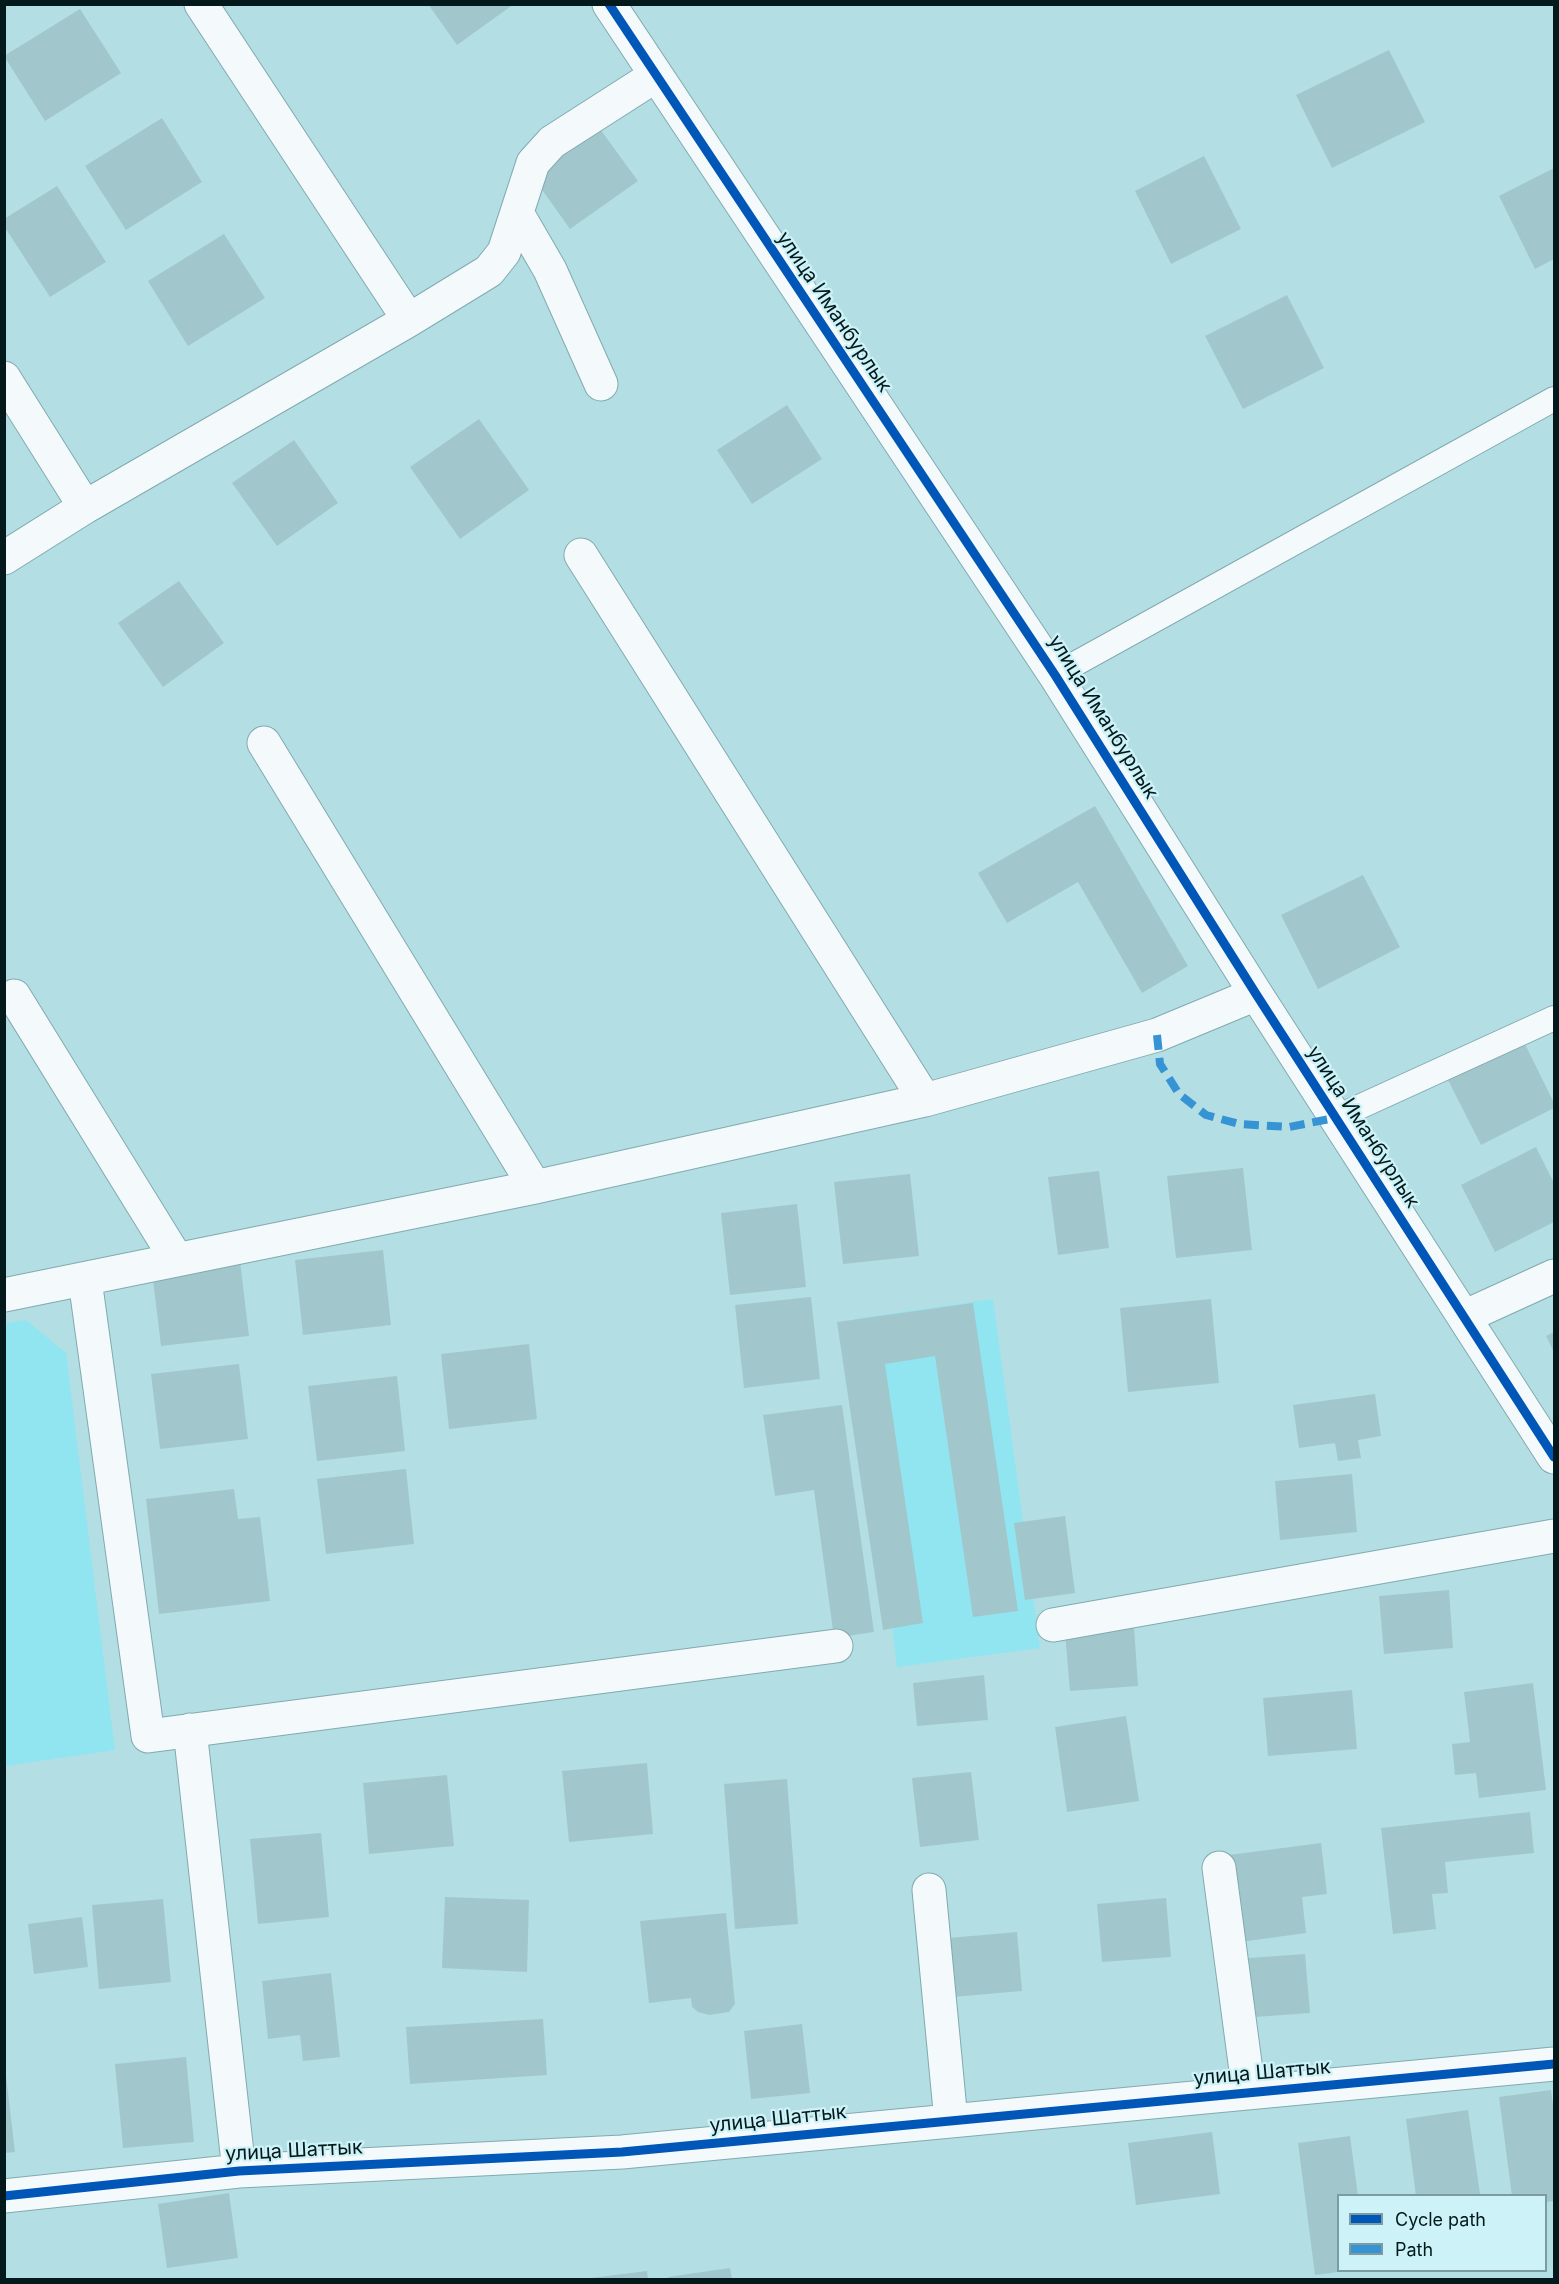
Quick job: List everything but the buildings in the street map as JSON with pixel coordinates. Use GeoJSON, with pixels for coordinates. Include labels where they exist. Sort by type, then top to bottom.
{"type":"FeatureCollection","features":[{"type":"Feature","properties":{"kind":"street"},"geometry":{"type":"LineString","coordinates":[[201,4],[409,320]]}},
{"type":"Feature","properties":{"kind":"street","name":"улица Иманбурлык"},"geometry":{"type":"LineString","coordinates":[[609,4],[1055,675],[1335,1118],[1554,1457]]}},
{"type":"Feature","properties":{"kind":"street"},"geometry":{"type":"LineString","coordinates":[[4,558],[85,507],[409,320],[489,271],[504,252],[533,163],[552,142],[655,76]]}},
{"type":"Feature","properties":{"kind":"street"},"geometry":{"type":"LineString","coordinates":[[517,213],[550,270],[601,384]]}},
{"type":"Feature","properties":{"kind":"street"},"geometry":{"type":"LineString","coordinates":[[4,378],[85,507]]}},
{"type":"Feature","properties":{"kind":"street"},"geometry":{"type":"LineString","coordinates":[[581,555],[925,1101]]}},
{"type":"Feature","properties":{"kind":"street"},"geometry":{"type":"LineString","coordinates":[[264,743],[534,1187]]}},
{"type":"Feature","properties":{"kind":"street"},"geometry":{"type":"LineString","coordinates":[[4,1295],[534,1187],[925,1101],[1157,1035],[1256,994]]}},
{"type":"Feature","properties":{"kind":"street"},"geometry":{"type":"LineString","coordinates":[[14,996],[177,1260]]}},
{"type":"Feature","properties":{"kind":"street"},"geometry":{"type":"LineString","coordinates":[[1464,1317],[1554,1276]]}},
{"type":"Feature","properties":{"kind":"street"},"geometry":{"type":"LineString","coordinates":[[85,1280],[148,1736],[836,1646]]}},
{"type":"Feature","properties":{"kind":"street"},"geometry":{"type":"LineString","coordinates":[[1053,1625],[1554,1536]]}},
{"type":"Feature","properties":{"kind":"street"},"geometry":{"type":"LineString","coordinates":[[190,1730],[239,2171]]}},
{"type":"Feature","properties":{"kind":"street"},"geometry":{"type":"LineString","coordinates":[[1219,1868],[1249,2093]]}},
{"type":"Feature","properties":{"kind":"street"},"geometry":{"type":"LineString","coordinates":[[929,1890],[951,2121]]}},
{"type":"Feature","properties":{"kind":"street","name":"улица Шаттык"},"geometry":{"type":"LineString","coordinates":[[4,2196],[239,2171],[622,2152],[1554,2064]]}},
{"type":"Feature","properties":{"kind":"lane"},"geometry":{"type":"LineString","coordinates":[[1055,675],[1554,399]]}},
{"type":"Feature","properties":{"kind":"lane"},"geometry":{"type":"LineString","coordinates":[[1335,1118],[1554,1018]]}},
{"type":"Feature","properties":{"kind":"shaded area"},"geometry":{"type":"Polygon","coordinates":[[[993,1299],[1040,1648],[897,1667],[854,1319],[993,1299]]]}},
{"type":"Feature","properties":{"kind":"shaded area"},"geometry":{"type":"Polygon","coordinates":[[[26,1320],[66,1353],[115,1750],[5,1766],[4,1324],[26,1320]]]}},
{"type":"Feature","properties":{"kind":"marked path"},"geometry":{"type":"LineString","coordinates":[[1157,1035],[1160,1064],[1179,1094],[1206,1115],[1239,1124],[1289,1127],[1335,1118]]}},
{"type":"Feature","properties":{"kind":"cycle path"},"geometry":{"type":"LineString","coordinates":[[609,4],[1055,675],[1256,994],[1554,1457]]}},
{"type":"Feature","properties":{"kind":"cycle path"},"geometry":{"type":"LineString","coordinates":[[4,2196],[239,2171],[622,2152],[1554,2064]]}}]}
